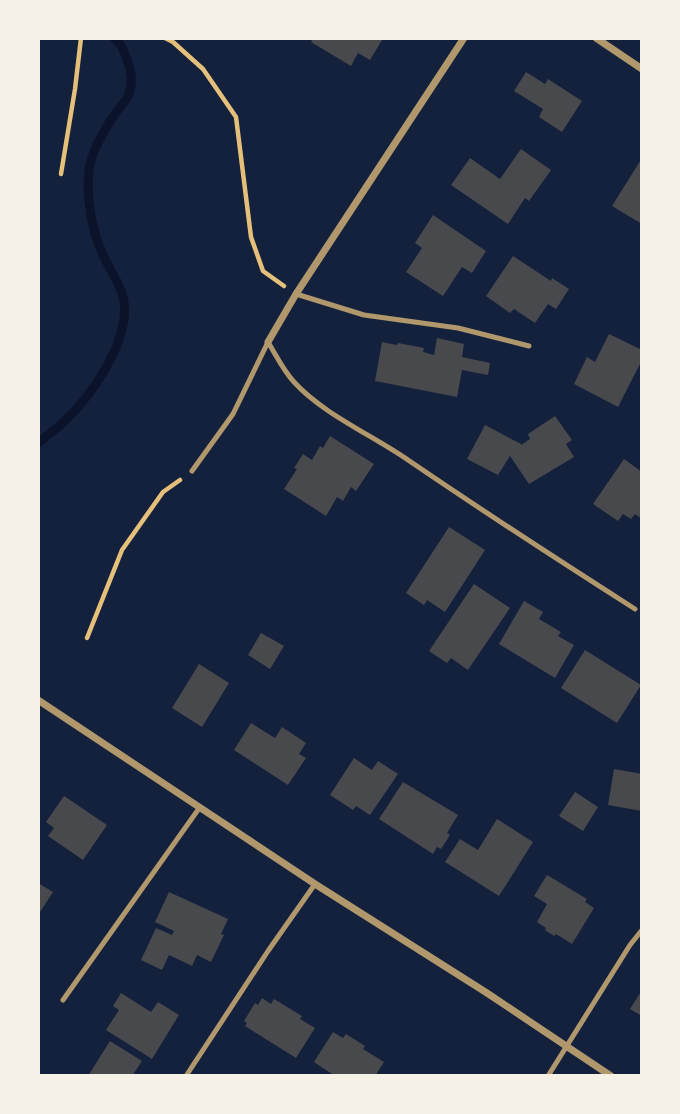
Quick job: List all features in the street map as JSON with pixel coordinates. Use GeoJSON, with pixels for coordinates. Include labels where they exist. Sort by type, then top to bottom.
{"type":"FeatureCollection","features":[{"type":"Feature","properties":{"kind":"street"},"geometry":{"type":"LineString","coordinates":[[268,342],[296,294],[464,38]]}},
{"type":"Feature","properties":{"kind":"street"},"geometry":{"type":"LineString","coordinates":[[596,38],[642,69]]}},
{"type":"Feature","properties":{"kind":"street"},"geometry":{"type":"LineString","coordinates":[[38,700],[611,1076]]}},
{"type":"Feature","properties":{"kind":"lane"},"geometry":{"type":"LineString","coordinates":[[296,294],[364,315],[458,328],[529,346]]}},
{"type":"Feature","properties":{"kind":"lane"},"geometry":{"type":"LineString","coordinates":[[192,471],[233,414],[268,342]]}},
{"type":"Feature","properties":{"kind":"lane"},"geometry":{"type":"LineString","coordinates":[[268,342],[295,383],[318,403],[635,609]]}},
{"type":"Feature","properties":{"kind":"lane"},"geometry":{"type":"LineString","coordinates":[[64,1000],[200,807]]}},
{"type":"Feature","properties":{"kind":"lane"},"geometry":{"type":"LineString","coordinates":[[186,1076],[315,884]]}},
{"type":"Feature","properties":{"kind":"lane"},"geometry":{"type":"LineString","coordinates":[[548,1076],[642,930]]}},
{"type":"Feature","properties":{"kind":"path"},"geometry":{"type":"LineString","coordinates":[[61,174],[81,38]]}},
{"type":"Feature","properties":{"kind":"path"},"geometry":{"type":"LineString","coordinates":[[165,38],[203,69],[236,117],[251,237],[263,271],[296,294]]}},
{"type":"Feature","properties":{"kind":"path"},"geometry":{"type":"LineString","coordinates":[[87,638],[122,550],[163,492],[192,471]]}},
{"type":"Feature","properties":{"kind":"building"},"geometry":{"type":"Polygon","coordinates":[[[313,38],[382,40],[370,60],[358,53],[351,66],[311,42],[313,38]]]}},
{"type":"Feature","properties":{"kind":"building"},"geometry":{"type":"Polygon","coordinates":[[[526,72],[545,84],[548,79],[582,101],[562,132],[539,117],[543,109],[514,91],[526,72]]]}},
{"type":"Feature","properties":{"kind":"building"},"geometry":{"type":"Polygon","coordinates":[[[521,149],[551,170],[529,201],[525,198],[508,224],[451,185],[470,158],[500,179],[521,149]]]}},
{"type":"Feature","properties":{"kind":"building"},"geometry":{"type":"Polygon","coordinates":[[[642,158],[642,224],[612,206],[642,158]]]}},
{"type":"Feature","properties":{"kind":"building"},"geometry":{"type":"Polygon","coordinates":[[[433,215],[486,251],[472,273],[462,267],[443,296],[406,272],[422,248],[415,243],[433,215]]]}},
{"type":"Feature","properties":{"kind":"building"},"geometry":{"type":"Polygon","coordinates":[[[513,256],[551,281],[552,278],[569,289],[556,309],[548,304],[535,323],[514,309],[510,313],[486,296],[513,256]]]}},
{"type":"Feature","properties":{"kind":"building"},"geometry":{"type":"Polygon","coordinates":[[[609,334],[642,350],[642,360],[618,407],[574,384],[587,357],[595,362],[609,334]]]}},
{"type":"Feature","properties":{"kind":"building"},"geometry":{"type":"Polygon","coordinates":[[[437,338],[464,344],[462,357],[490,363],[488,375],[462,370],[457,397],[375,381],[382,342],[424,348],[423,352],[434,355],[437,338]]]}},
{"type":"Feature","properties":{"kind":"building"},"geometry":{"type":"Polygon","coordinates":[[[555,416],[572,440],[566,444],[574,457],[529,484],[510,456],[498,475],[467,459],[485,425],[521,445],[530,439],[528,434],[555,416]]]}},
{"type":"Feature","properties":{"kind":"building"},"geometry":{"type":"Polygon","coordinates":[[[330,436],[374,464],[356,491],[351,487],[343,501],[337,497],[326,516],[284,489],[303,454],[312,460],[330,436]]]}},
{"type":"Feature","properties":{"kind":"building"},"geometry":{"type":"Polygon","coordinates":[[[624,459],[642,472],[642,519],[635,514],[631,519],[623,514],[618,521],[593,504],[624,459]]]}},
{"type":"Feature","properties":{"kind":"building"},"geometry":{"type":"Polygon","coordinates":[[[449,527],[485,550],[445,612],[427,600],[424,605],[406,593],[449,527]]]}},
{"type":"Feature","properties":{"kind":"building"},"geometry":{"type":"Polygon","coordinates":[[[474,584],[510,608],[468,670],[451,658],[447,663],[429,651],[474,584]]]}},
{"type":"Feature","properties":{"kind":"building"},"geometry":{"type":"Polygon","coordinates":[[[524,601],[543,612],[539,619],[561,632],[558,636],[574,645],[555,678],[499,644],[524,601]]]}},
{"type":"Feature","properties":{"kind":"building"},"geometry":{"type":"Polygon","coordinates":[[[261,633],[284,646],[270,669],[248,655],[261,633]]]}},
{"type":"Feature","properties":{"kind":"building"},"geometry":{"type":"Polygon","coordinates":[[[585,650],[641,685],[617,723],[561,688],[585,650]]]}},
{"type":"Feature","properties":{"kind":"building"},"geometry":{"type":"Polygon","coordinates":[[[199,664],[229,683],[202,727],[172,708],[199,664]]]}},
{"type":"Feature","properties":{"kind":"building"},"geometry":{"type":"Polygon","coordinates":[[[251,723],[275,738],[282,727],[306,743],[299,754],[306,758],[288,785],[234,750],[251,723]]]}},
{"type":"Feature","properties":{"kind":"building"},"geometry":{"type":"Polygon","coordinates":[[[354,758],[372,770],[378,761],[398,774],[370,815],[356,806],[353,810],[330,795],[354,758]]]}},
{"type":"Feature","properties":{"kind":"building"},"geometry":{"type":"Polygon","coordinates":[[[614,769],[642,774],[642,811],[608,805],[614,769]]]}},
{"type":"Feature","properties":{"kind":"building"},"geometry":{"type":"Polygon","coordinates":[[[403,782],[458,815],[447,833],[450,835],[441,849],[437,847],[433,854],[379,819],[403,782]]]}},
{"type":"Feature","properties":{"kind":"building"},"geometry":{"type":"Polygon","coordinates":[[[575,792],[598,807],[583,831],[559,816],[575,792]]]}},
{"type":"Feature","properties":{"kind":"building"},"geometry":{"type":"Polygon","coordinates":[[[64,796],[107,825],[83,860],[48,836],[54,828],[46,822],[64,796]]]}},
{"type":"Feature","properties":{"kind":"building"},"geometry":{"type":"Polygon","coordinates":[[[497,819],[533,842],[499,896],[445,862],[460,839],[478,850],[497,819]]]}},
{"type":"Feature","properties":{"kind":"building"},"geometry":{"type":"Polygon","coordinates":[[[547,875],[587,899],[585,902],[594,908],[572,944],[556,934],[554,936],[537,922],[547,904],[534,896],[547,875]]]}},
{"type":"Feature","properties":{"kind":"building"},"geometry":{"type":"Polygon","coordinates":[[[38,883],[53,892],[38,915],[38,883]]]}},
{"type":"Feature","properties":{"kind":"building"},"geometry":{"type":"Polygon","coordinates":[[[169,892],[228,919],[221,934],[224,935],[211,962],[197,955],[192,966],[169,955],[162,970],[141,960],[156,928],[172,935],[174,931],[155,922],[169,892]]]}},
{"type":"Feature","properties":{"kind":"building"},"geometry":{"type":"Polygon","coordinates":[[[642,990],[642,1016],[630,1009],[642,990]]]}},
{"type":"Feature","properties":{"kind":"building"},"geometry":{"type":"Polygon","coordinates":[[[121,993],[151,1012],[158,1002],[179,1015],[152,1059],[106,1030],[119,1010],[113,1006],[121,993]]]}},
{"type":"Feature","properties":{"kind":"building"},"geometry":{"type":"Polygon","coordinates":[[[262,998],[271,1004],[274,999],[302,1016],[300,1019],[315,1028],[296,1058],[245,1026],[247,1023],[244,1021],[255,1003],[258,1005],[262,998]]]}},
{"type":"Feature","properties":{"kind":"building"},"geometry":{"type":"Polygon","coordinates":[[[333,1032],[343,1038],[346,1034],[384,1062],[375,1076],[335,1076],[314,1062],[333,1032]]]}},
{"type":"Feature","properties":{"kind":"building"},"geometry":{"type":"Polygon","coordinates":[[[110,1041],[142,1061],[132,1076],[88,1076],[110,1041]]]}},
{"type":"Feature","properties":{"kind":"waterway"},"geometry":{"type":"LineString","coordinates":[[38,443],[69,417],[87,397],[112,356],[123,325],[123,297],[97,238],[88,193],[90,163],[95,148],[127,98],[131,87],[129,65],[122,48],[114,38]]}}]}
